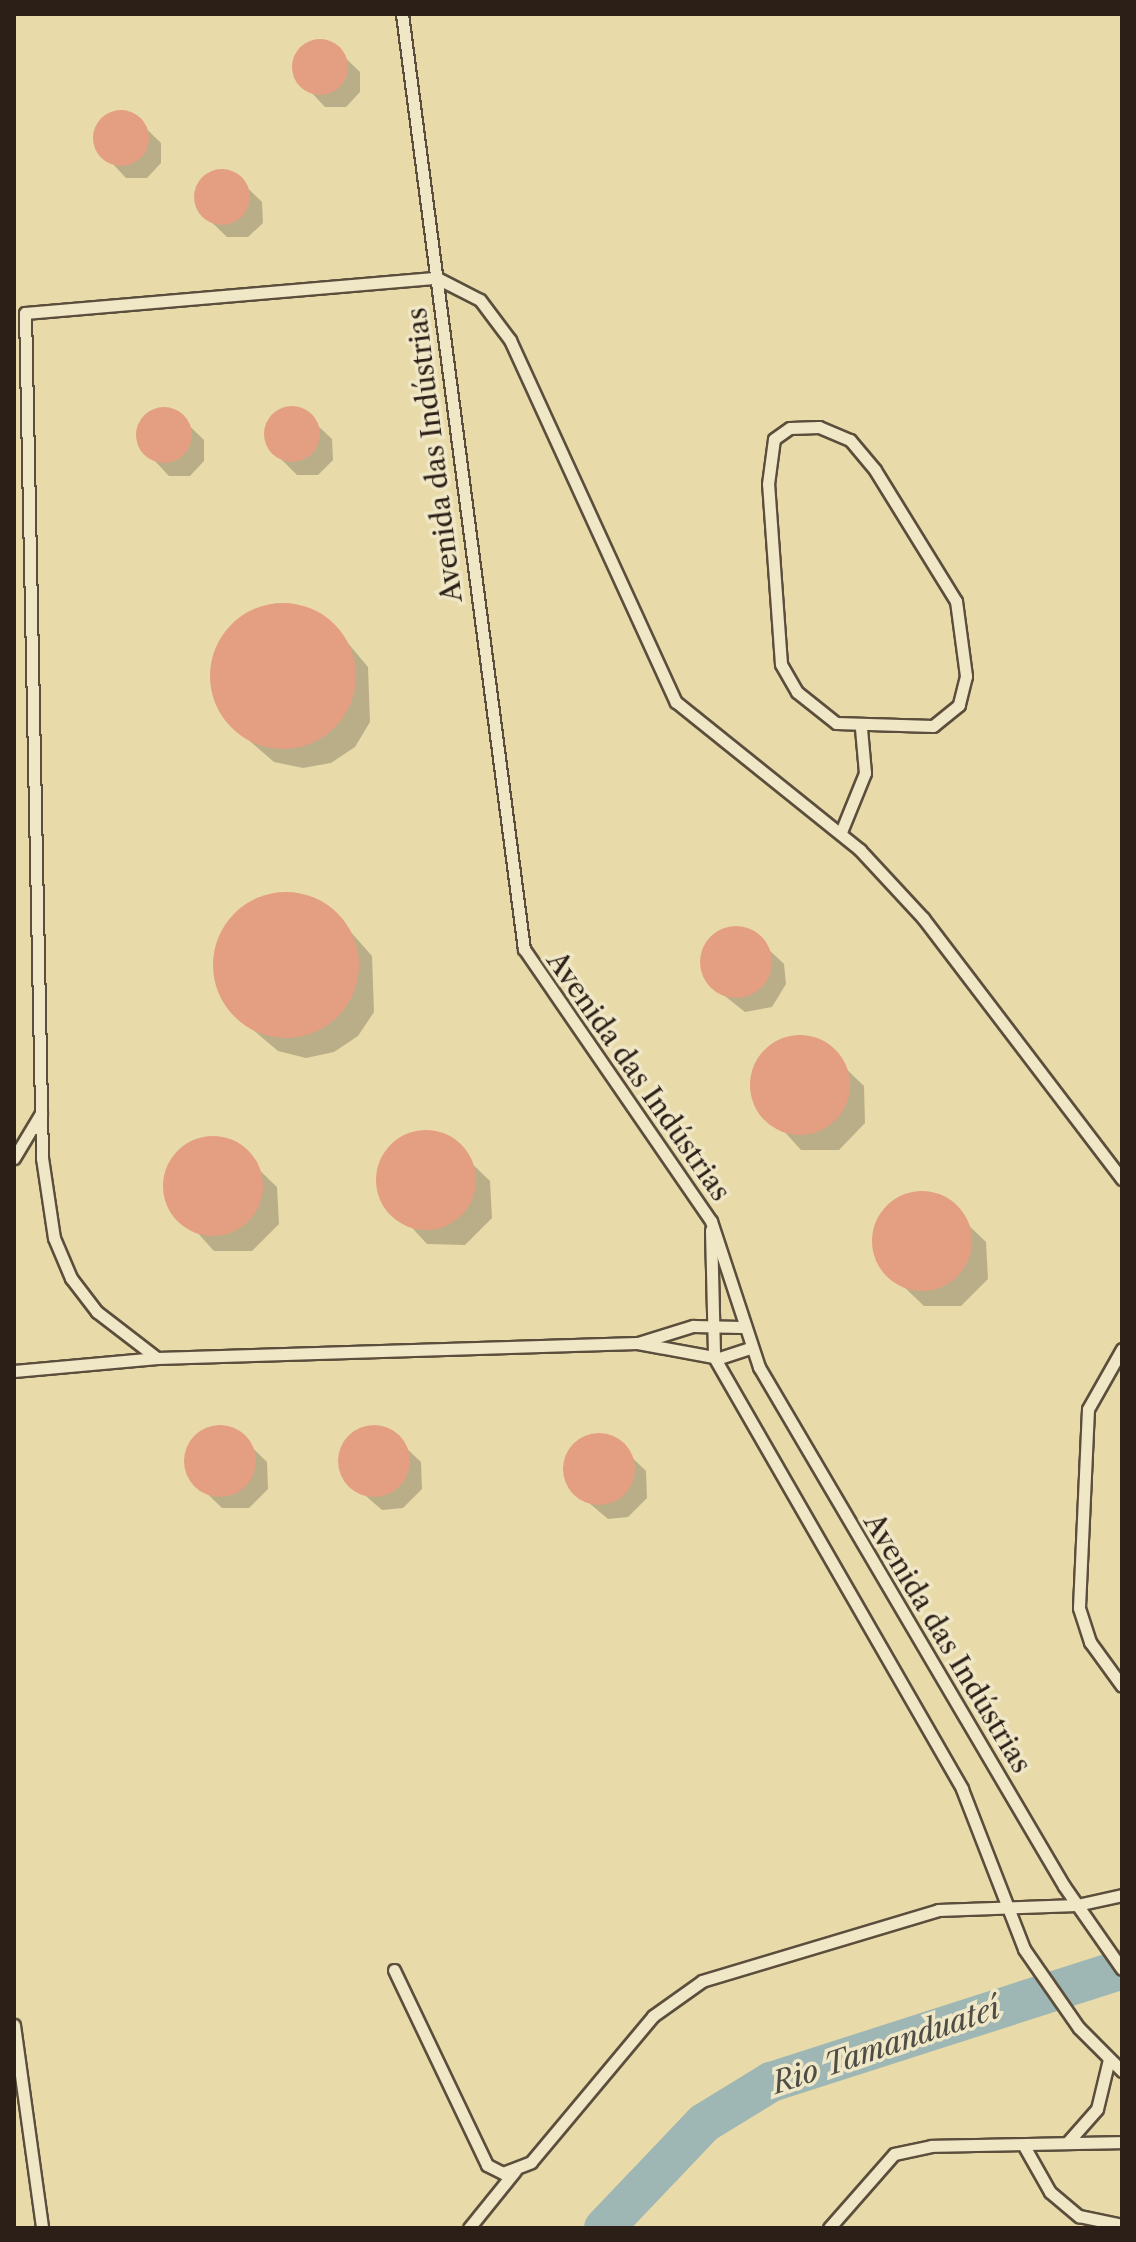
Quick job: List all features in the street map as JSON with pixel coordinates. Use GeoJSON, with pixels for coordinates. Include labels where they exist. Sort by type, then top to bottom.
{"type":"FeatureCollection","features":[{"type":"Feature","properties":{"kind":"lane","name":"Avenida das Indústrias"},"geometry":{"type":"LineString","coordinates":[[402,14],[518,930],[533,968],[711,1221],[750,1348],[1077,1905],[1122,1969]]}},
{"type":"Feature","properties":{"kind":"lane"},"geometry":{"type":"LineString","coordinates":[[157,1358],[97,1312],[71,1278],[54,1238],[41,1113],[20,313],[437,278],[480,300],[510,340],[676,702],[841,832],[923,918],[1122,1179]]}},
{"type":"Feature","properties":{"kind":"lane"},"geometry":{"type":"LineString","coordinates":[[819,427],[850,440],[931,551],[956,601],[966,676],[959,705],[933,726],[861,728],[836,723],[797,692],[781,664],[768,484],[774,439],[790,428],[819,427]]}},
{"type":"Feature","properties":{"kind":"lane"},"geometry":{"type":"LineString","coordinates":[[841,832],[865,773],[861,728]]}},
{"type":"Feature","properties":{"kind":"lane"},"geometry":{"type":"LineString","coordinates":[[14,1158],[41,1113]]}},
{"type":"Feature","properties":{"kind":"lane"},"geometry":{"type":"LineString","coordinates":[[711,1221],[709,1326],[714,1357]]}},
{"type":"Feature","properties":{"kind":"lane"},"geometry":{"type":"LineString","coordinates":[[14,1371],[157,1358],[637,1343],[709,1326],[742,1327]]}},
{"type":"Feature","properties":{"kind":"lane"},"geometry":{"type":"LineString","coordinates":[[637,1343],[714,1357],[750,1348]]}},
{"type":"Feature","properties":{"kind":"lane"},"geometry":{"type":"LineString","coordinates":[[1122,1349],[1088,1409],[1079,1608],[1090,1642],[1122,1686]]}},
{"type":"Feature","properties":{"kind":"lane","name":"Avenida das Indústrias"},"geometry":{"type":"LineString","coordinates":[[714,1357],[962,1789],[1004,1905],[1024,1949],[1079,2028],[1122,2071]]}},
{"type":"Feature","properties":{"kind":"lane"},"geometry":{"type":"LineString","coordinates":[[469,2228],[515,2171],[653,2016],[702,1981],[938,1910],[1004,1905],[1077,1905],[1122,1895]]}},
{"type":"Feature","properties":{"kind":"lane"},"geometry":{"type":"LineString","coordinates":[[394,1970],[487,2165],[515,2171]]}},
{"type":"Feature","properties":{"kind":"lane"},"geometry":{"type":"LineString","coordinates":[[14,2025],[42,2228]]}},
{"type":"Feature","properties":{"kind":"lane"},"geometry":{"type":"LineString","coordinates":[[1067,2143],[1097,2109],[1109,2059]]}},
{"type":"Feature","properties":{"kind":"lane"},"geometry":{"type":"LineString","coordinates":[[829,2228],[857,2190],[894,2154],[1122,2142]]}},
{"type":"Feature","properties":{"kind":"lane"},"geometry":{"type":"LineString","coordinates":[[1024,2146],[1050,2192],[1079,2216],[1122,2225]]}},
{"type":"Feature","properties":{"kind":"building"},"geometry":{"type":"Polygon","coordinates":[[[320,39],[340,47],[348,67],[340,87],[320,95],[300,87],[292,67],[300,47],[320,39]]]}},
{"type":"Feature","properties":{"kind":"building"},"geometry":{"type":"Polygon","coordinates":[[[121,110],[141,118],[149,138],[141,158],[121,166],[101,158],[93,138],[101,118],[121,110]]]}},
{"type":"Feature","properties":{"kind":"building"},"geometry":{"type":"Polygon","coordinates":[[[222,169],[242,177],[250,197],[242,217],[222,225],[202,217],[194,197],[202,177],[222,169]]]}},
{"type":"Feature","properties":{"kind":"building"},"geometry":{"type":"Polygon","coordinates":[[[292,406],[312,414],[320,434],[312,454],[292,462],[272,454],[264,434],[272,414],[292,406]]]}},
{"type":"Feature","properties":{"kind":"building"},"geometry":{"type":"Polygon","coordinates":[[[164,407],[184,415],[192,435],[184,455],[164,463],[144,455],[136,435],[144,415],[164,407]]]}},
{"type":"Feature","properties":{"kind":"building"},"geometry":{"type":"Polygon","coordinates":[[[283,603],[311,609],[334,625],[350,648],[356,676],[350,704],[334,727],[311,743],[283,749],[255,743],[232,727],[216,704],[210,676],[216,648],[232,625],[255,609],[283,603]]]}},
{"type":"Feature","properties":{"kind":"building"},"geometry":{"type":"Polygon","coordinates":[[[286,892],[314,898],[337,914],[353,937],[359,965],[353,993],[337,1016],[314,1032],[286,1038],[258,1032],[235,1016],[219,993],[213,965],[219,937],[235,914],[258,898],[286,892]]]}},
{"type":"Feature","properties":{"kind":"building"},"geometry":{"type":"Polygon","coordinates":[[[736,926],[762,936],[772,962],[762,988],[736,998],[710,988],[700,962],[710,936],[736,926]]]}},
{"type":"Feature","properties":{"kind":"building"},"geometry":{"type":"Polygon","coordinates":[[[800,1035],[819,1039],[835,1050],[846,1066],[850,1085],[846,1104],[835,1120],[819,1131],[800,1135],[781,1131],[765,1120],[754,1104],[750,1085],[754,1066],[765,1050],[781,1039],[800,1035]]]}},
{"type":"Feature","properties":{"kind":"building"},"geometry":{"type":"Polygon","coordinates":[[[426,1130],[445,1134],[461,1145],[472,1161],[476,1180],[472,1199],[461,1215],[445,1226],[426,1230],[407,1226],[391,1215],[380,1199],[376,1180],[380,1161],[391,1145],[407,1134],[426,1130]]]}},
{"type":"Feature","properties":{"kind":"building"},"geometry":{"type":"Polygon","coordinates":[[[213,1136],[232,1140],[248,1151],[259,1167],[263,1186],[259,1205],[248,1221],[232,1232],[213,1236],[194,1232],[178,1221],[167,1205],[163,1186],[167,1167],[178,1151],[194,1140],[213,1136]]]}},
{"type":"Feature","properties":{"kind":"building"},"geometry":{"type":"Polygon","coordinates":[[[922,1191],[941,1195],[957,1206],[968,1222],[972,1241],[968,1260],[957,1276],[941,1287],[922,1291],[903,1287],[887,1276],[876,1260],[872,1241],[876,1222],[887,1206],[903,1195],[922,1191]]]}},
{"type":"Feature","properties":{"kind":"building"},"geometry":{"type":"Polygon","coordinates":[[[213,1425],[227,1425],[246,1435],[256,1454],[256,1468],[246,1487],[227,1497],[213,1497],[194,1487],[184,1468],[184,1454],[194,1435],[213,1425]]]}},
{"type":"Feature","properties":{"kind":"building"},"geometry":{"type":"Polygon","coordinates":[[[374,1425],[400,1435],[410,1461],[400,1487],[374,1497],[348,1487],[338,1461],[348,1435],[374,1425]]]}},
{"type":"Feature","properties":{"kind":"building"},"geometry":{"type":"Polygon","coordinates":[[[599,1433],[625,1443],[635,1469],[625,1495],[599,1505],[573,1495],[563,1469],[573,1443],[599,1433]]]}},
{"type":"Feature","properties":{"kind":"waterway","name":"Rio Tamanduateí"},"geometry":{"type":"LineString","coordinates":[[604,2228],[704,2123],[771,2082],[1122,1969]]}}]}
